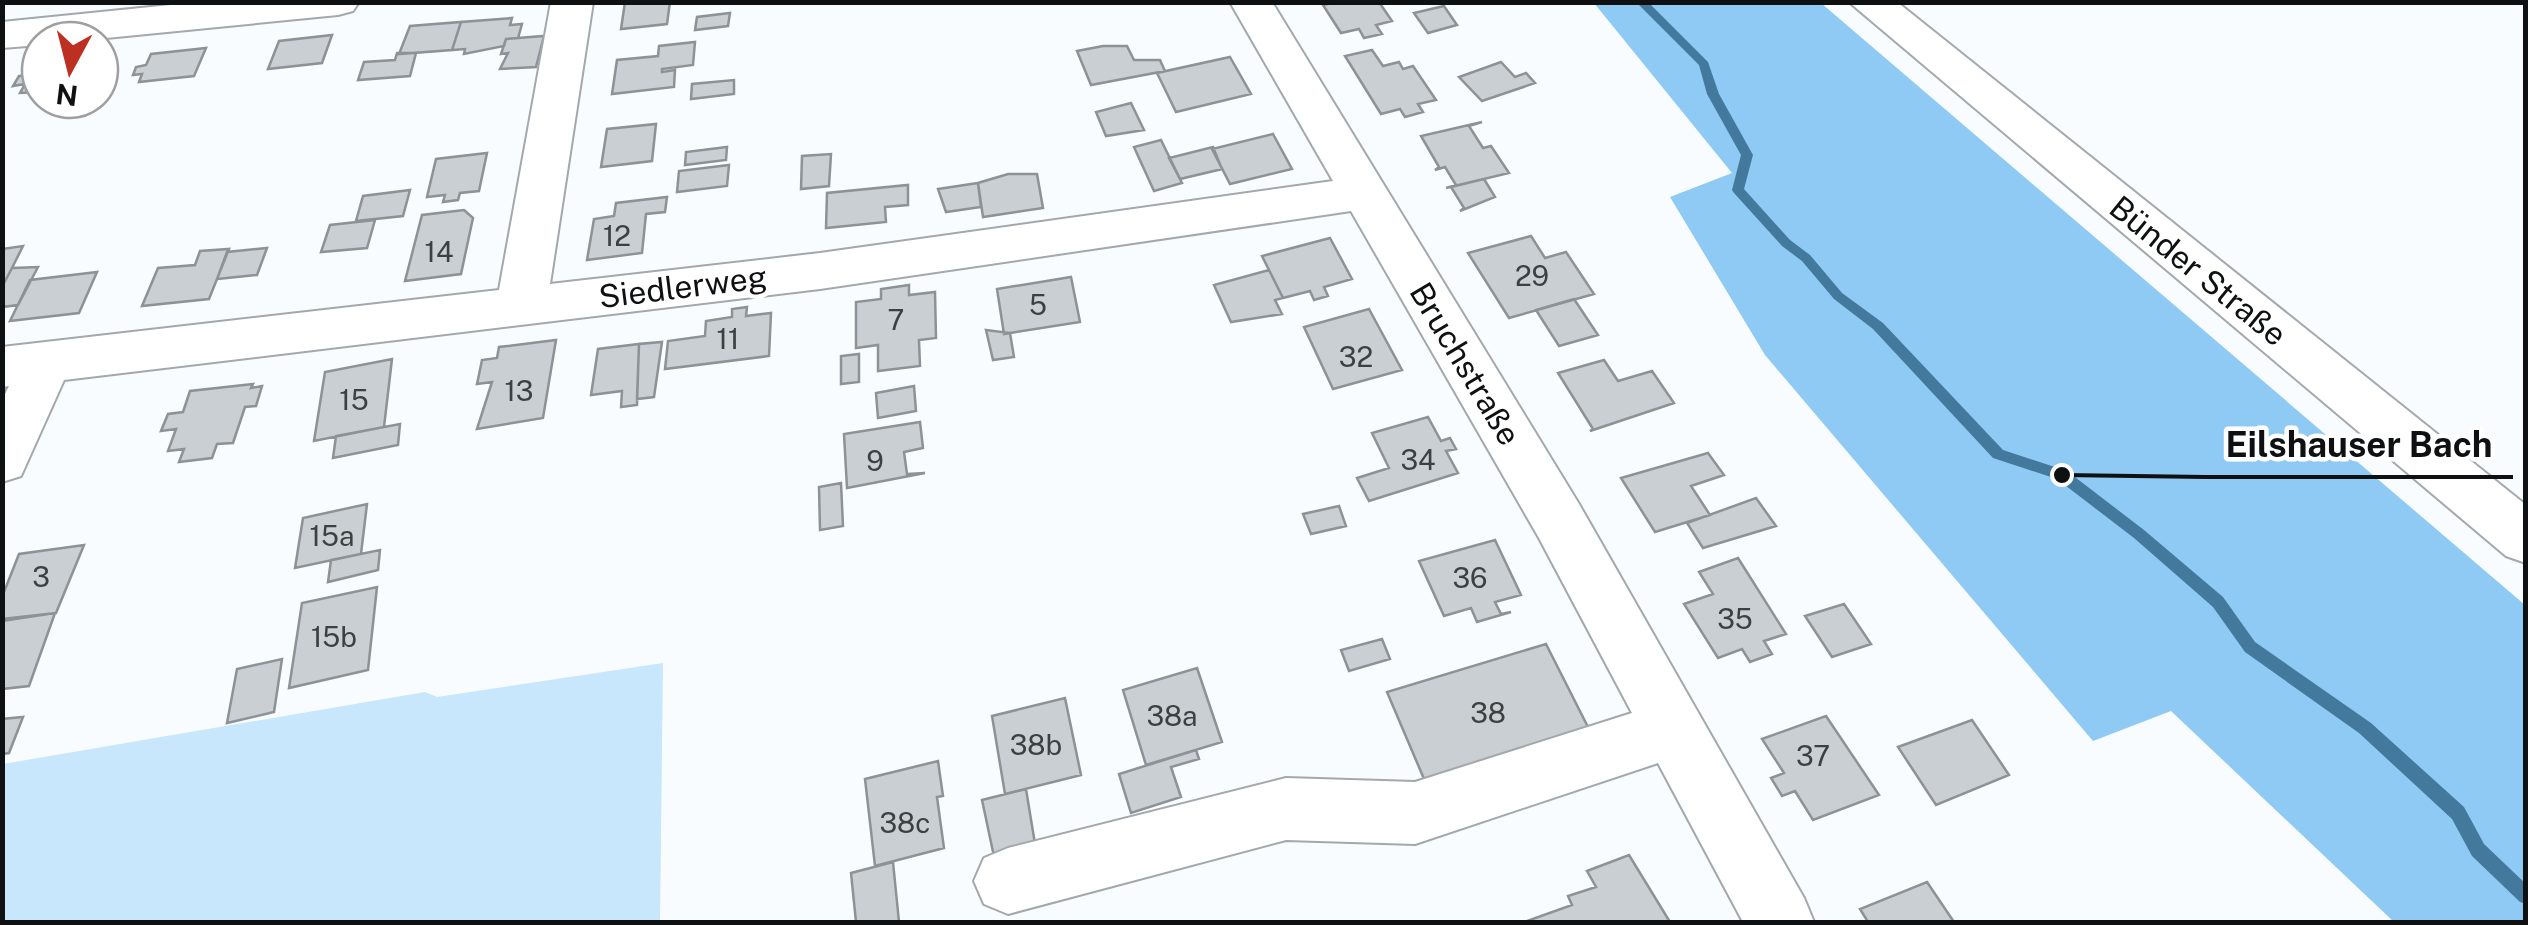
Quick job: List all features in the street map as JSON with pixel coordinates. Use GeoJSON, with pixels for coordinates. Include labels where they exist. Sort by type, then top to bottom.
{"type":"FeatureCollection","features":[{"type":"Feature","properties":{"kind":"street"},"geometry":{"type":"LineString","coordinates":[[2,34],[338,2]]}},
{"type":"Feature","properties":{"kind":"street"},"geometry":{"type":"LineString","coordinates":[[521,306],[572,2]]}},
{"type":"Feature","properties":{"kind":"street","name":"Bruchstraße"},"geometry":{"type":"LineString","coordinates":[[1252,2],[1559,521],[1780,922]]}},
{"type":"Feature","properties":{"kind":"street","name":"Bünder Straße"},"geometry":{"type":"LineString","coordinates":[[1870,2],[2526,539]]}},
{"type":"Feature","properties":{"kind":"street","name":"Siedlerweg"},"geometry":{"type":"LineString","coordinates":[[24,364],[1052,240],[1362,193]]}},
{"type":"Feature","properties":{"kind":"street"},"geometry":{"type":"LineString","coordinates":[[2,460],[24,364]]}},
{"type":"Feature","properties":{"kind":"street"},"geometry":{"type":"LineString","coordinates":[[1008,881],[1286,809],[1415,812],[1673,728]]}},
{"type":"Feature","properties":{"kind":"shaded area"},"geometry":{"type":"Polygon","coordinates":[[[1594,3],[1821,3],[2525,605],[2525,922],[2394,922],[2171,711],[2093,741],[1765,355],[1670,197],[1732,173],[1594,3]]]}},
{"type":"Feature","properties":{"kind":"shaded area"},"geometry":{"type":"Polygon","coordinates":[[[663,663],[660,922],[3,922],[3,764],[425,692],[437,697],[663,663]]]}},
{"type":"Feature","properties":{"kind":"building"},"geometry":{"type":"Polygon","coordinates":[[[625,2],[670,2],[667,24],[621,29],[625,2]]]}},
{"type":"Feature","properties":{"kind":"building"},"geometry":{"type":"Polygon","coordinates":[[[1379,2],[1392,21],[1376,25],[1382,34],[1364,38],[1359,29],[1341,33],[1323,5],[1379,2]]]}},
{"type":"Feature","properties":{"kind":"building"},"geometry":{"type":"Polygon","coordinates":[[[1444,6],[1457,25],[1428,33],[1414,13],[1444,6]]]}},
{"type":"Feature","properties":{"kind":"building"},"geometry":{"type":"Polygon","coordinates":[[[730,13],[728,26],[695,30],[697,17],[730,13]]]}},
{"type":"Feature","properties":{"kind":"building"},"geometry":{"type":"Polygon","coordinates":[[[512,18],[510,25],[522,24],[518,38],[506,39],[504,46],[464,54],[465,49],[452,50],[461,22],[512,18]]]}},
{"type":"Feature","properties":{"kind":"building"},"geometry":{"type":"Polygon","coordinates":[[[461,22],[452,50],[399,54],[410,26],[461,22]]]}},
{"type":"Feature","properties":{"kind":"building"},"geometry":{"type":"Polygon","coordinates":[[[332,35],[322,63],[268,69],[279,41],[332,35]]]}},
{"type":"Feature","properties":{"kind":"building"},"geometry":{"type":"Polygon","coordinates":[[[544,36],[536,67],[500,69],[508,53],[501,54],[506,39],[544,36]]]}},
{"type":"Feature","properties":{"kind":"building"},"geometry":{"type":"Polygon","coordinates":[[[695,42],[693,65],[662,69],[675,70],[674,87],[612,94],[617,60],[658,56],[659,46],[695,42]]]}},
{"type":"Feature","properties":{"kind":"building"},"geometry":{"type":"Polygon","coordinates":[[[1127,46],[1134,60],[1160,60],[1165,71],[1091,85],[1077,51],[1127,46]]]}},
{"type":"Feature","properties":{"kind":"building"},"geometry":{"type":"Polygon","coordinates":[[[206,48],[194,76],[139,82],[142,74],[133,75],[136,67],[146,65],[151,54],[206,48]]]}},
{"type":"Feature","properties":{"kind":"building"},"geometry":{"type":"Polygon","coordinates":[[[1372,50],[1383,66],[1399,62],[1403,69],[1413,66],[1436,100],[1418,104],[1423,112],[1405,117],[1400,109],[1381,114],[1345,56],[1372,50]]]}},
{"type":"Feature","properties":{"kind":"building"},"geometry":{"type":"Polygon","coordinates":[[[397,53],[416,53],[410,76],[358,80],[364,62],[395,60],[397,53]]]}},
{"type":"Feature","properties":{"kind":"building"},"geometry":{"type":"Polygon","coordinates":[[[1230,57],[1251,94],[1176,112],[1157,73],[1230,57]]]}},
{"type":"Feature","properties":{"kind":"building"},"geometry":{"type":"Polygon","coordinates":[[[1501,62],[1515,77],[1526,73],[1535,83],[1482,101],[1459,77],[1501,62]]]}},
{"type":"Feature","properties":{"kind":"building"},"geometry":{"type":"Polygon","coordinates":[[[734,80],[734,94],[691,99],[692,84],[734,80]]]}},
{"type":"Feature","properties":{"kind":"building"},"geometry":{"type":"Polygon","coordinates":[[[1131,103],[1144,130],[1106,136],[1096,112],[1131,103]]]}},
{"type":"Feature","properties":{"kind":"building"},"geometry":{"type":"Polygon","coordinates":[[[1482,122],[1469,126],[1483,148],[1491,146],[1509,173],[1446,188],[1456,185],[1445,167],[1435,170],[1439,167],[1421,136],[1482,122]]]}},
{"type":"Feature","properties":{"kind":"building"},"geometry":{"type":"Polygon","coordinates":[[[656,124],[652,161],[601,167],[607,129],[656,124]]]}},
{"type":"Feature","properties":{"kind":"building"},"geometry":{"type":"Polygon","coordinates":[[[1273,134],[1292,169],[1230,184],[1212,149],[1273,134]]]}},
{"type":"Feature","properties":{"kind":"building"},"geometry":{"type":"Polygon","coordinates":[[[1161,140],[1182,183],[1154,191],[1134,147],[1161,140]]]}},
{"type":"Feature","properties":{"kind":"building"},"geometry":{"type":"Polygon","coordinates":[[[727,147],[726,160],[685,165],[686,152],[727,147]]]}},
{"type":"Feature","properties":{"kind":"building"},"geometry":{"type":"Polygon","coordinates":[[[1213,147],[1222,169],[1180,179],[1169,158],[1213,147]]]}},
{"type":"Feature","properties":{"kind":"building"},"geometry":{"type":"Polygon","coordinates":[[[487,153],[479,191],[460,193],[458,200],[443,202],[445,195],[427,197],[436,159],[487,153]]]}},
{"type":"Feature","properties":{"kind":"building"},"geometry":{"type":"Polygon","coordinates":[[[831,154],[829,186],[801,189],[802,156],[831,154]]]}},
{"type":"Feature","properties":{"kind":"building"},"geometry":{"type":"Polygon","coordinates":[[[729,165],[727,186],[677,192],[679,171],[729,165]]]}},
{"type":"Feature","properties":{"kind":"building"},"geometry":{"type":"Polygon","coordinates":[[[1008,174],[1037,174],[1043,208],[983,217],[978,183],[1008,174]]]}},
{"type":"Feature","properties":{"kind":"building"},"geometry":{"type":"Polygon","coordinates":[[[1484,179],[1495,197],[1460,211],[1464,208],[1451,187],[1484,179]]]}},
{"type":"Feature","properties":{"kind":"building"},"geometry":{"type":"Polygon","coordinates":[[[978,183],[981,207],[946,212],[938,189],[978,183]]]}},
{"type":"Feature","properties":{"kind":"building"},"geometry":{"type":"Polygon","coordinates":[[[908,185],[908,205],[885,207],[886,222],[826,228],[827,193],[908,185]]]}},
{"type":"Feature","properties":{"kind":"building"},"geometry":{"type":"Polygon","coordinates":[[[410,190],[403,216],[356,221],[363,196],[410,190]]]}},
{"type":"Feature","properties":{"kind":"building"},"geometry":{"type":"Polygon","coordinates":[[[667,197],[665,212],[646,214],[642,253],[587,260],[594,219],[614,216],[616,203],[667,197]]]}},
{"type":"Feature","properties":{"kind":"building"},"geometry":{"type":"Polygon","coordinates":[[[464,210],[473,218],[461,274],[405,281],[422,215],[464,210]]]}},
{"type":"Feature","properties":{"kind":"building"},"geometry":{"type":"Polygon","coordinates":[[[375,220],[367,248],[321,252],[330,225],[375,220]]]}},
{"type":"Feature","properties":{"kind":"building"},"geometry":{"type":"Polygon","coordinates":[[[1531,236],[1545,258],[1566,252],[1594,294],[1509,318],[1468,253],[1531,236]]]}},
{"type":"Feature","properties":{"kind":"building"},"geometry":{"type":"Polygon","coordinates":[[[1330,238],[1352,279],[1324,287],[1328,296],[1314,300],[1310,291],[1283,298],[1262,256],[1330,238]]]}},
{"type":"Feature","properties":{"kind":"building"},"geometry":{"type":"Polygon","coordinates":[[[23,246],[12,268],[2,287],[2,249],[23,246]]]}},
{"type":"Feature","properties":{"kind":"building"},"geometry":{"type":"Polygon","coordinates":[[[267,248],[257,275],[217,279],[227,252],[267,248]]]}},
{"type":"Feature","properties":{"kind":"building"},"geometry":{"type":"Polygon","coordinates":[[[229,249],[209,299],[142,306],[158,268],[195,265],[200,251],[229,249]]]}},
{"type":"Feature","properties":{"kind":"building"},"geometry":{"type":"Polygon","coordinates":[[[38,267],[18,305],[2,307],[2,287],[12,268],[38,267]]]}},
{"type":"Feature","properties":{"kind":"building"},"geometry":{"type":"Polygon","coordinates":[[[1269,270],[1283,298],[1275,300],[1282,314],[1231,322],[1214,285],[1269,270]]]}},
{"type":"Feature","properties":{"kind":"building"},"geometry":{"type":"Polygon","coordinates":[[[97,272],[79,313],[10,321],[30,280],[97,272]]]}},
{"type":"Feature","properties":{"kind":"building"},"geometry":{"type":"Polygon","coordinates":[[[1071,277],[1080,322],[1004,334],[997,289],[1071,277]]]}},
{"type":"Feature","properties":{"kind":"building"},"geometry":{"type":"Polygon","coordinates":[[[909,285],[909,295],[935,292],[936,338],[919,340],[920,366],[878,371],[878,345],[856,348],[856,302],[881,299],[881,289],[909,285]]]}},
{"type":"Feature","properties":{"kind":"building"},"geometry":{"type":"Polygon","coordinates":[[[1574,299],[1598,335],[1559,346],[1536,310],[1574,299]]]}},
{"type":"Feature","properties":{"kind":"building"},"geometry":{"type":"Polygon","coordinates":[[[747,307],[746,316],[771,313],[769,356],[665,369],[668,341],[705,336],[706,321],[732,317],[732,309],[747,307]]]}},
{"type":"Feature","properties":{"kind":"building"},"geometry":{"type":"Polygon","coordinates":[[[1369,309],[1402,370],[1333,389],[1304,327],[1369,309]]]}},
{"type":"Feature","properties":{"kind":"building"},"geometry":{"type":"Polygon","coordinates":[[[986,330],[1010,333],[1014,357],[993,360],[986,330]]]}},
{"type":"Feature","properties":{"kind":"building"},"geometry":{"type":"Polygon","coordinates":[[[556,340],[543,418],[477,429],[492,382],[477,384],[482,360],[497,358],[499,347],[556,340]]]}},
{"type":"Feature","properties":{"kind":"building"},"geometry":{"type":"Polygon","coordinates":[[[662,342],[654,397],[637,399],[639,344],[662,342]]]}},
{"type":"Feature","properties":{"kind":"building"},"geometry":{"type":"Polygon","coordinates":[[[639,344],[637,405],[621,407],[622,391],[591,395],[598,349],[639,344]]]}},
{"type":"Feature","properties":{"kind":"building"},"geometry":{"type":"Polygon","coordinates":[[[859,354],[859,382],[841,384],[841,356],[859,354]]]}},
{"type":"Feature","properties":{"kind":"building"},"geometry":{"type":"Polygon","coordinates":[[[392,359],[384,427],[314,441],[325,372],[392,359]]]}},
{"type":"Feature","properties":{"kind":"building"},"geometry":{"type":"Polygon","coordinates":[[[1604,360],[1618,381],[1652,371],[1674,403],[1590,431],[1593,429],[1558,373],[1604,360]]]}},
{"type":"Feature","properties":{"kind":"building"},"geometry":{"type":"Polygon","coordinates":[[[253,384],[251,388],[262,386],[256,406],[245,407],[233,443],[217,444],[212,458],[179,462],[184,449],[168,451],[176,429],[161,431],[168,414],[183,412],[190,391],[253,384]]]}},
{"type":"Feature","properties":{"kind":"building"},"geometry":{"type":"Polygon","coordinates":[[[914,386],[916,411],[878,418],[876,393],[914,386]]]}},
{"type":"Feature","properties":{"kind":"building"},"geometry":{"type":"Polygon","coordinates":[[[1428,417],[1441,441],[1450,438],[1456,449],[1446,451],[1458,473],[1369,501],[1357,478],[1389,468],[1372,433],[1428,417]]]}},
{"type":"Feature","properties":{"kind":"building"},"geometry":{"type":"Polygon","coordinates":[[[920,422],[923,448],[904,452],[907,474],[925,473],[847,488],[844,434],[920,422]]]}},
{"type":"Feature","properties":{"kind":"building"},"geometry":{"type":"Polygon","coordinates":[[[400,424],[398,445],[333,458],[336,436],[400,424]]]}},
{"type":"Feature","properties":{"kind":"building"},"geometry":{"type":"Polygon","coordinates":[[[1708,453],[1724,475],[1691,486],[1710,515],[1655,532],[1621,478],[1708,453]]]}},
{"type":"Feature","properties":{"kind":"building"},"geometry":{"type":"Polygon","coordinates":[[[841,483],[843,526],[820,530],[819,487],[841,483]]]}},
{"type":"Feature","properties":{"kind":"building"},"geometry":{"type":"Polygon","coordinates":[[[1756,498],[1776,526],[1703,548],[1687,523],[1756,498]]]}},
{"type":"Feature","properties":{"kind":"building"},"geometry":{"type":"Polygon","coordinates":[[[367,504],[361,554],[295,568],[303,518],[367,504]]]}},
{"type":"Feature","properties":{"kind":"building"},"geometry":{"type":"Polygon","coordinates":[[[1339,506],[1346,526],[1311,534],[1303,514],[1339,506]]]}},
{"type":"Feature","properties":{"kind":"building"},"geometry":{"type":"Polygon","coordinates":[[[1495,540],[1521,595],[1495,602],[1501,614],[1511,612],[1477,622],[1471,608],[1444,616],[1419,561],[1495,540]]]}},
{"type":"Feature","properties":{"kind":"building"},"geometry":{"type":"Polygon","coordinates":[[[84,545],[56,613],[2,619],[2,597],[19,554],[84,545]]]}},
{"type":"Feature","properties":{"kind":"building"},"geometry":{"type":"Polygon","coordinates":[[[380,550],[378,570],[328,582],[331,560],[380,550]]]}},
{"type":"Feature","properties":{"kind":"building"},"geometry":{"type":"Polygon","coordinates":[[[1738,558],[1786,634],[1764,641],[1772,654],[1750,662],[1742,649],[1718,658],[1684,604],[1713,594],[1699,572],[1738,558]]]}},
{"type":"Feature","properties":{"kind":"building"},"geometry":{"type":"Polygon","coordinates":[[[377,587],[368,670],[289,688],[302,603],[377,587]]]}},
{"type":"Feature","properties":{"kind":"building"},"geometry":{"type":"Polygon","coordinates":[[[1844,604],[1871,644],[1832,657],[1805,616],[1844,604]]]}},
{"type":"Feature","properties":{"kind":"building"},"geometry":{"type":"Polygon","coordinates":[[[55,613],[29,686],[2,689],[2,621],[55,613]]]}},
{"type":"Feature","properties":{"kind":"building"},"geometry":{"type":"Polygon","coordinates":[[[1382,639],[1390,659],[1349,671],[1341,650],[1382,639]]]}},
{"type":"Feature","properties":{"kind":"building"},"geometry":{"type":"Polygon","coordinates":[[[1546,644],[1591,733],[1427,786],[1387,692],[1546,644]]]}},
{"type":"Feature","properties":{"kind":"building"},"geometry":{"type":"Polygon","coordinates":[[[282,659],[274,712],[227,723],[237,669],[282,659]]]}},
{"type":"Feature","properties":{"kind":"building"},"geometry":{"type":"Polygon","coordinates":[[[1197,668],[1222,742],[1146,765],[1123,690],[1197,668]]]}},
{"type":"Feature","properties":{"kind":"building"},"geometry":{"type":"Polygon","coordinates":[[[1065,698],[1081,775],[1005,794],[992,716],[1065,698]]]}},
{"type":"Feature","properties":{"kind":"building"},"geometry":{"type":"Polygon","coordinates":[[[1826,716],[1879,795],[1813,820],[1795,791],[1782,796],[1771,778],[1784,773],[1762,739],[1826,716]]]}},
{"type":"Feature","properties":{"kind":"building"},"geometry":{"type":"Polygon","coordinates":[[[23,717],[9,753],[2,754],[2,719],[23,717]]]}},
{"type":"Feature","properties":{"kind":"building"},"geometry":{"type":"Polygon","coordinates":[[[1972,720],[2009,775],[1936,805],[1898,747],[1972,720]]]}},
{"type":"Feature","properties":{"kind":"building"},"geometry":{"type":"Polygon","coordinates":[[[1196,750],[1199,759],[1171,767],[1181,797],[1131,813],[1119,774],[1196,750]]]}},
{"type":"Feature","properties":{"kind":"building"},"geometry":{"type":"Polygon","coordinates":[[[938,761],[943,796],[937,797],[944,848],[875,866],[865,779],[938,761]]]}},
{"type":"Feature","properties":{"kind":"building"},"geometry":{"type":"Polygon","coordinates":[[[1026,789],[1037,856],[996,866],[982,800],[1026,789]]]}},
{"type":"Feature","properties":{"kind":"building"},"geometry":{"type":"Polygon","coordinates":[[[1629,855],[1670,922],[1524,922],[1572,905],[1568,896],[1596,887],[1587,871],[1629,855]]]}},
{"type":"Feature","properties":{"kind":"building"},"geometry":{"type":"Polygon","coordinates":[[[893,862],[899,922],[856,922],[851,873],[893,862]]]}},
{"type":"Feature","properties":{"kind":"building"},"geometry":{"type":"Polygon","coordinates":[[[1927,882],[1954,922],[1868,922],[1860,909],[1927,882]]]}},
{"type":"Feature","properties":{"kind":"waterway"},"geometry":{"type":"LineString","coordinates":[[1641,2],[1704,64],[1713,94],[1747,155],[1738,190],[1838,296],[1878,326],[1998,454],[2062,475],[2218,602],[2250,647],[2365,728],[2458,813],[2478,850],[2526,896]]}},
{"type":"Feature","properties":{"kind":"place","name":"Eilshauser Bach"},"geometry":{"type":"Point","coordinates":[2062,475]}}]}
